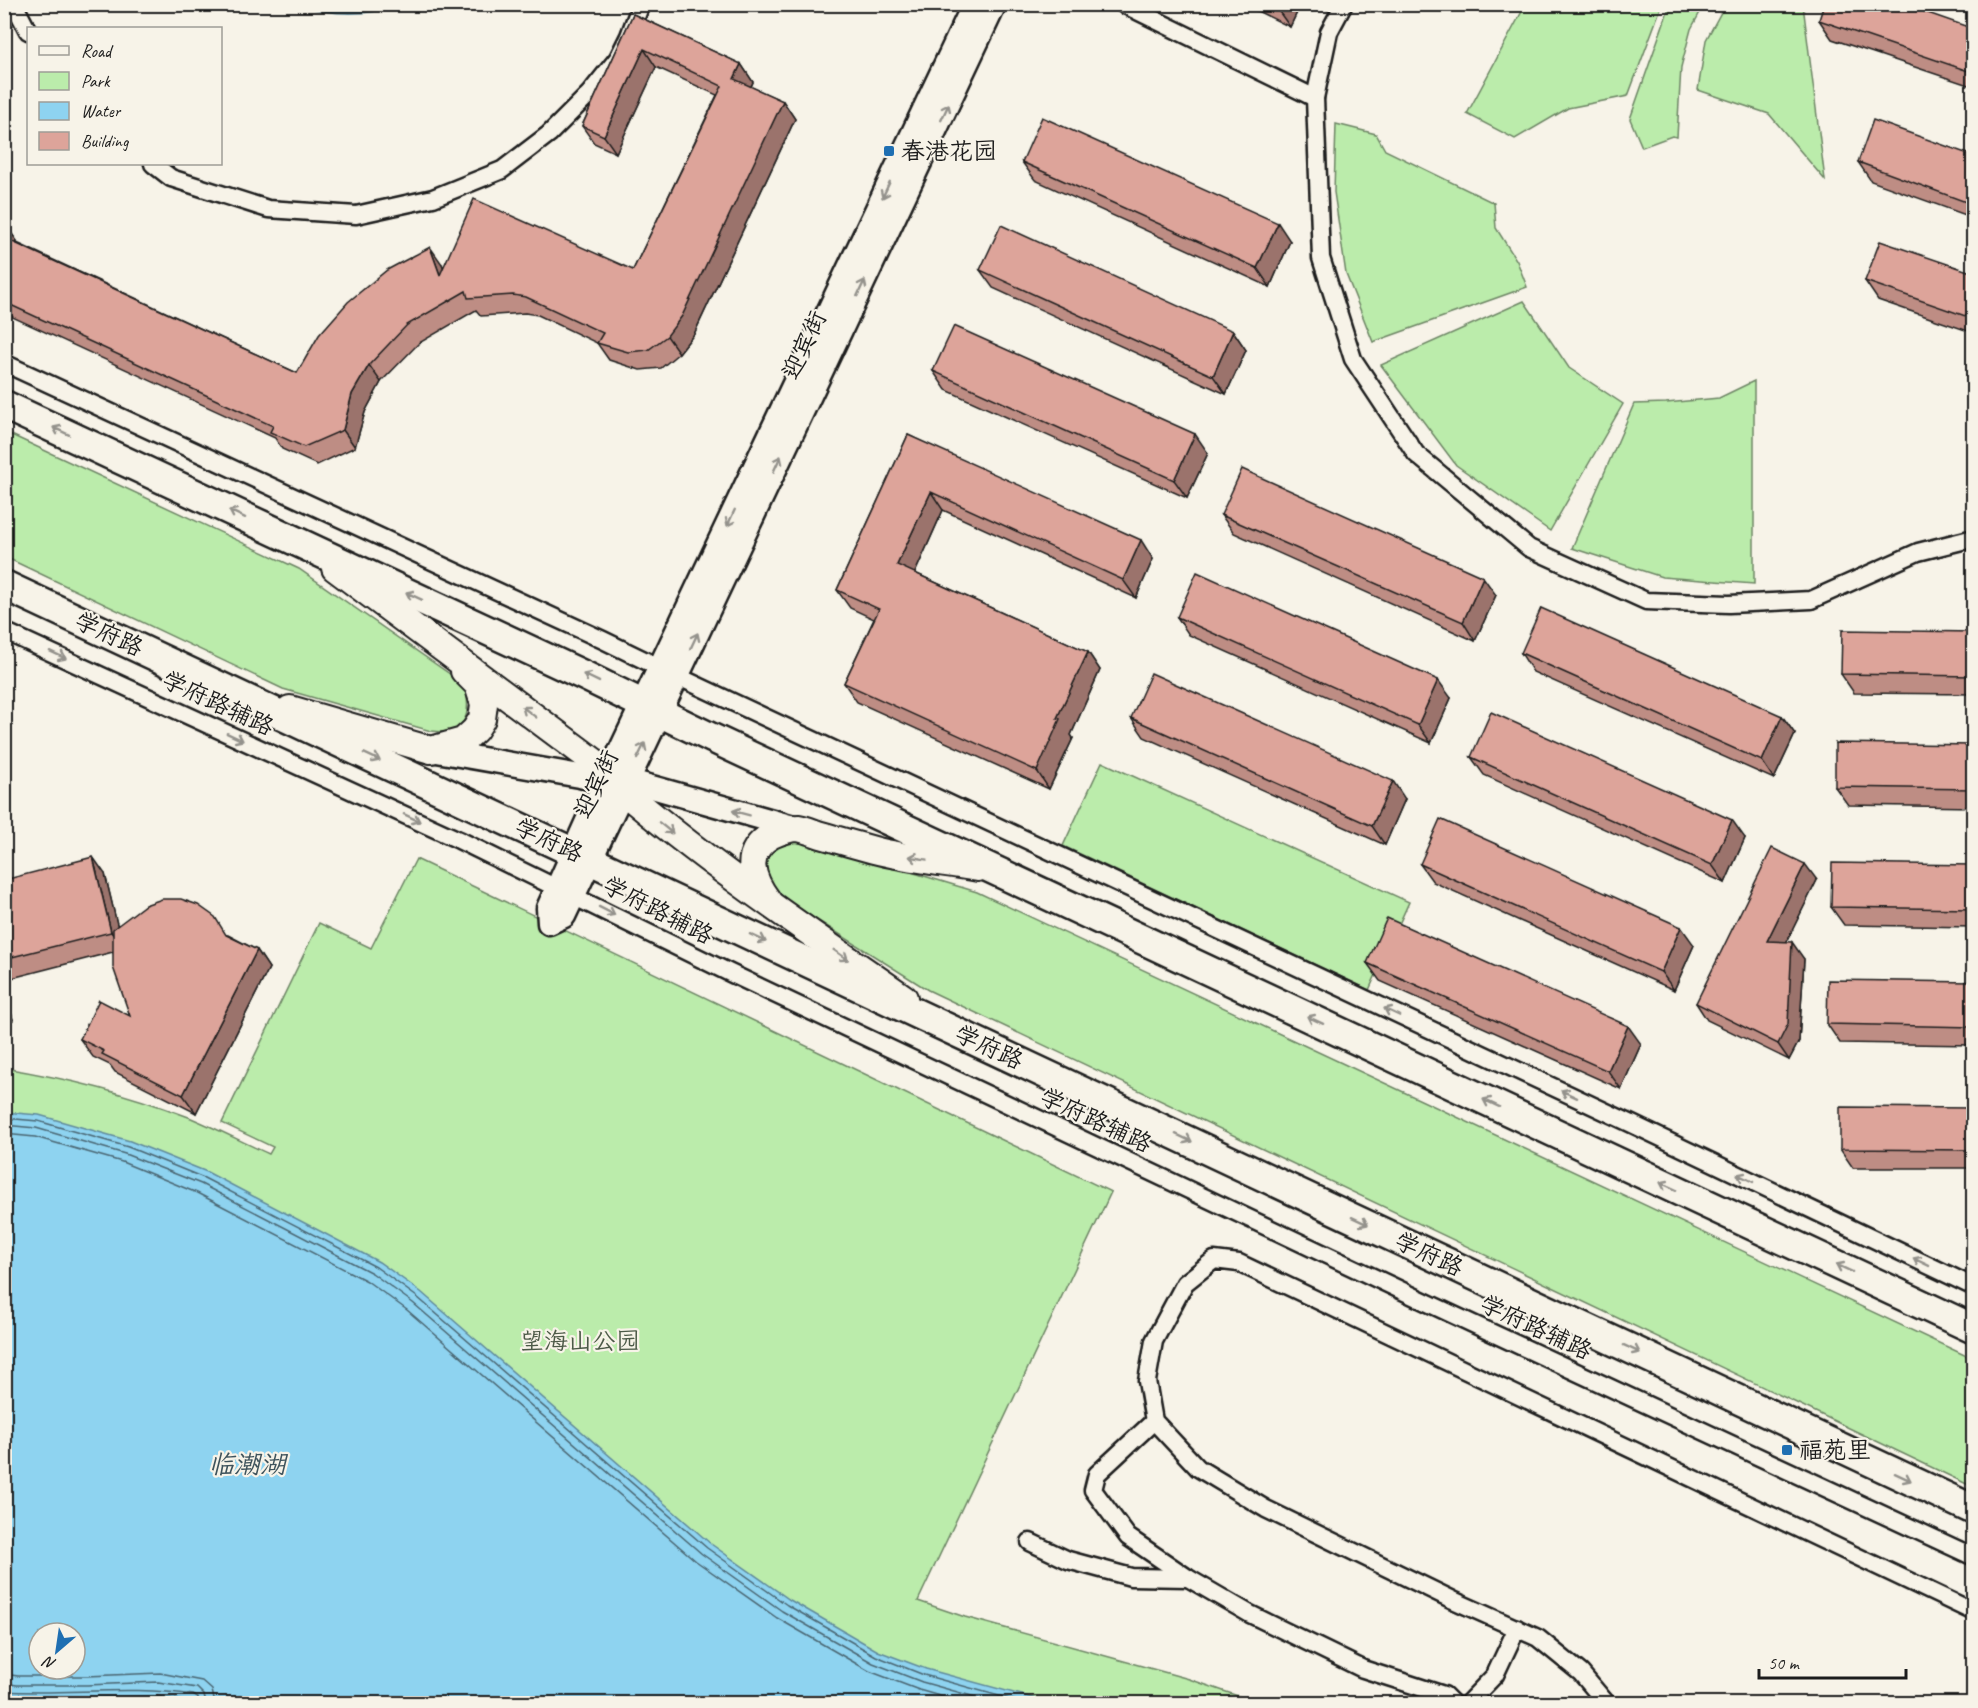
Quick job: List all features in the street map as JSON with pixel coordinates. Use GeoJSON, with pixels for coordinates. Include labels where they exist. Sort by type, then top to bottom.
{"type":"FeatureCollection","features":[{"type":"Feature","properties":{"kind":"highway"},"geometry":{"type":"LineString","coordinates":[[4,405],[1974,1329]]}},
{"type":"Feature","properties":{"kind":"highway","name":"学府路"},"geometry":{"type":"LineString","coordinates":[[4,585],[1974,1510]]}},
{"type":"Feature","properties":{"kind":"main road","name":"迎宾街"},"geometry":{"type":"LineString","coordinates":[[669,672],[974,4]]}},
{"type":"Feature","properties":{"kind":"main road","name":"迎宾街"},"geometry":{"type":"LineString","coordinates":[[565,891],[651,708],[996,4]]}},
{"type":"Feature","properties":{"kind":"main road"},"geometry":{"type":"LineString","coordinates":[[306,546],[616,781],[669,831],[772,907],[941,1024]]}},
{"type":"Feature","properties":{"kind":"main road"},"geometry":{"type":"LineString","coordinates":[[431,750],[463,741],[475,730],[482,719],[483,704],[478,685],[438,644]]}},
{"type":"Feature","properties":{"kind":"main road"},"geometry":{"type":"LineString","coordinates":[[243,696],[431,750],[616,781],[876,851],[996,871]]}},
{"type":"Feature","properties":{"kind":"main road"},"geometry":{"type":"LineString","coordinates":[[772,907],[758,887],[752,864],[754,853],[757,846],[776,833],[797,828]]}},
{"type":"Feature","properties":{"kind":"street"},"geometry":{"type":"LineString","coordinates":[[14,4],[27,29]]}},
{"type":"Feature","properties":{"kind":"street"},"geometry":{"type":"LineString","coordinates":[[154,165],[171,178],[268,208],[356,215],[433,198],[502,170],[549,134],[589,94],[618,58],[641,4]]}},
{"type":"Feature","properties":{"kind":"street"},"geometry":{"type":"LineString","coordinates":[[1123,4],[1315,98]]}},
{"type":"Feature","properties":{"kind":"street"},"geometry":{"type":"LineString","coordinates":[[1344,4],[1329,32],[1315,98],[1321,258],[1353,359],[1416,454],[1529,548],[1646,601],[1729,604],[1811,600],[1918,552],[1974,538]]}},
{"type":"Feature","properties":{"kind":"street"},"geometry":{"type":"LineString","coordinates":[[4,363],[669,672],[1974,1287]]}},
{"type":"Feature","properties":{"kind":"street","name":"学府路辅路"},"geometry":{"type":"LineString","coordinates":[[4,631],[459,840],[730,973],[1974,1557]]}},
{"type":"Feature","properties":{"kind":"street"},"geometry":{"type":"LineString","coordinates":[[1607,1704],[1581,1673],[1538,1638],[1453,1600],[1266,1509],[1198,1468],[1155,1421],[1147,1381],[1154,1341],[1185,1283],[1214,1260],[1239,1263],[1974,1612]]}},
{"type":"Feature","properties":{"kind":"street"},"geometry":{"type":"LineString","coordinates":[[1155,1421],[1097,1474],[1093,1490],[1128,1537],[1188,1578],[1250,1614],[1363,1669],[1444,1695],[1453,1704]]}},
{"type":"Feature","properties":{"kind":"street"},"geometry":{"type":"LineString","coordinates":[[1030,1542],[1068,1560],[1131,1577],[1188,1578]]}},
{"type":"Feature","properties":{"kind":"street"},"geometry":{"type":"LineString","coordinates":[[1467,1704],[1494,1675],[1517,1628]]}},
{"type":"Feature","properties":{"kind":"green space"},"geometry":{"type":"Polygon","coordinates":[[[1526,4],[1662,5],[1628,96],[1568,108],[1515,139],[1467,114],[1526,4]]]}},
{"type":"Feature","properties":{"kind":"green space"},"geometry":{"type":"Polygon","coordinates":[[[1670,5],[1704,5],[1691,29],[1681,67],[1677,137],[1672,136],[1642,147],[1630,119],[1670,5]]]}},
{"type":"Feature","properties":{"kind":"green space"},"geometry":{"type":"Polygon","coordinates":[[[1725,5],[1803,5],[1825,180],[1769,114],[1698,90],[1706,40],[1725,5]]]}},
{"type":"Feature","properties":{"kind":"green space"},"geometry":{"type":"Polygon","coordinates":[[[1336,124],[1376,134],[1385,150],[1494,203],[1496,228],[1517,261],[1527,287],[1373,342],[1346,274],[1334,192],[1336,124]]]}},
{"type":"Feature","properties":{"kind":"green space"},"geometry":{"type":"Polygon","coordinates":[[[1524,301],[1569,368],[1623,404],[1550,531],[1456,465],[1381,365],[1524,301]]]}},
{"type":"Feature","properties":{"kind":"green space"},"geometry":{"type":"Polygon","coordinates":[[[1754,381],[1754,584],[1662,577],[1572,548],[1634,404],[1719,398],[1754,381]]]}},
{"type":"Feature","properties":{"kind":"green space"},"geometry":{"type":"Polygon","coordinates":[[[5,432],[299,569],[464,684],[468,704],[463,723],[451,731],[431,731],[283,689],[5,557],[5,432]]]}},
{"type":"Feature","properties":{"kind":"green space"},"geometry":{"type":"Polygon","coordinates":[[[1102,762],[1409,902],[1369,990],[1063,846],[1102,762]]]}},
{"type":"Feature","properties":{"kind":"green space"},"geometry":{"type":"Polygon","coordinates":[[[802,839],[977,892],[1973,1359],[1973,1487],[928,990],[771,891],[761,855],[771,843],[802,839]]]}},
{"type":"Feature","properties":{"kind":"green space","name":"望海山公园"},"geometry":{"type":"Polygon","coordinates":[[[416,859],[1111,1192],[918,1601],[965,1617],[1189,1679],[1258,1703],[5,1703],[4,1068],[74,1082],[164,1108],[196,1120],[269,1154],[273,1147],[222,1123],[319,923],[371,948],[416,859]]]}},
{"type":"Feature","properties":{"kind":"water"},"geometry":{"type":"Polygon","coordinates":[[[304,5],[396,5],[363,13],[338,13],[304,5]]]}},
{"type":"Feature","properties":{"kind":"water","name":"临潮湖"},"geometry":{"type":"Polygon","coordinates":[[[4,1112],[39,1115],[130,1141],[207,1172],[379,1262],[421,1292],[711,1544],[790,1600],[878,1651],[926,1669],[1051,1703],[202,1704],[157,1696],[16,1699],[5,1696],[4,1112]]]}},
{"type":"Feature","properties":{"kind":"building"},"geometry":{"type":"Polygon","coordinates":[[[1268,4],[1279,4],[1277,9],[1268,4]]]}},
{"type":"Feature","properties":{"kind":"building"},"geometry":{"type":"Polygon","coordinates":[[[1824,4],[1902,4],[1974,29],[1974,73],[1819,20],[1824,4]]]}},
{"type":"Feature","properties":{"kind":"building"},"geometry":{"type":"Polygon","coordinates":[[[633,14],[741,64],[734,79],[783,101],[682,316],[667,336],[648,350],[628,352],[597,343],[603,333],[526,297],[513,295],[468,298],[466,291],[407,325],[369,365],[352,394],[343,430],[304,447],[270,432],[273,426],[4,302],[4,238],[297,373],[319,335],[348,302],[387,270],[430,247],[440,275],[474,199],[633,270],[722,86],[644,49],[604,136],[582,126],[633,14]]]}},
{"type":"Feature","properties":{"kind":"building"},"geometry":{"type":"Polygon","coordinates":[[[1042,117],[1278,223],[1257,268],[1022,162],[1042,117]]]}},
{"type":"Feature","properties":{"kind":"building"},"geometry":{"type":"Polygon","coordinates":[[[1873,120],[1974,156],[1974,205],[1858,162],[1873,120]]]}},
{"type":"Feature","properties":{"kind":"building"},"geometry":{"type":"Polygon","coordinates":[[[1001,225],[1233,331],[1213,376],[980,270],[1001,225]]]}},
{"type":"Feature","properties":{"kind":"building"},"geometry":{"type":"Polygon","coordinates":[[[1880,241],[1974,273],[1974,319],[1865,281],[1880,241]]]}},
{"type":"Feature","properties":{"kind":"building"},"geometry":{"type":"Polygon","coordinates":[[[954,326],[1195,434],[1174,480],[933,371],[954,326]]]}},
{"type":"Feature","properties":{"kind":"building"},"geometry":{"type":"Polygon","coordinates":[[[908,435],[1141,540],[1123,580],[931,492],[897,565],[1088,652],[1057,718],[1060,719],[1037,771],[844,683],[879,609],[837,590],[908,435]]]}},
{"type":"Feature","properties":{"kind":"building"},"geometry":{"type":"Polygon","coordinates":[[[1242,469],[1483,577],[1463,622],[1221,515],[1242,469]]]}},
{"type":"Feature","properties":{"kind":"building"},"geometry":{"type":"Polygon","coordinates":[[[1197,572],[1438,680],[1418,725],[1177,617],[1197,572]]]}},
{"type":"Feature","properties":{"kind":"building"},"geometry":{"type":"Polygon","coordinates":[[[1541,608],[1782,716],[1762,761],[1521,653],[1541,608]]]}},
{"type":"Feature","properties":{"kind":"building"},"geometry":{"type":"Polygon","coordinates":[[[1842,630],[1974,632],[1974,676],[1841,674],[1842,630]]]}},
{"type":"Feature","properties":{"kind":"building"},"geometry":{"type":"Polygon","coordinates":[[[1151,673],[1393,781],[1372,826],[1131,718],[1151,673]]]}},
{"type":"Feature","properties":{"kind":"building"},"geometry":{"type":"Polygon","coordinates":[[[1491,712],[1732,820],[1712,865],[1471,757],[1491,712]]]}},
{"type":"Feature","properties":{"kind":"building"},"geometry":{"type":"Polygon","coordinates":[[[1835,743],[1974,745],[1974,789],[1835,787],[1835,743]]]}},
{"type":"Feature","properties":{"kind":"building"},"geometry":{"type":"Polygon","coordinates":[[[1440,819],[1681,927],[1661,972],[1420,864],[1440,819]]]}},
{"type":"Feature","properties":{"kind":"building"},"geometry":{"type":"Polygon","coordinates":[[[1772,848],[1805,864],[1767,941],[1792,942],[1788,1024],[1778,1044],[1696,1003],[1772,848]]]}},
{"type":"Feature","properties":{"kind":"building"},"geometry":{"type":"Polygon","coordinates":[[[93,857],[111,932],[4,959],[4,880],[93,857]]]}},
{"type":"Feature","properties":{"kind":"building"},"geometry":{"type":"Polygon","coordinates":[[[1832,863],[1974,865],[1974,909],[1831,907],[1832,863]]]}},
{"type":"Feature","properties":{"kind":"building"},"geometry":{"type":"Polygon","coordinates":[[[162,899],[181,899],[198,905],[215,917],[226,935],[257,950],[183,1095],[102,1054],[104,1051],[80,1039],[99,1000],[130,1016],[113,967],[113,929],[145,905],[162,899]]]}},
{"type":"Feature","properties":{"kind":"building"},"geometry":{"type":"Polygon","coordinates":[[[1387,918],[1628,1026],[1608,1071],[1367,963],[1387,918]]]}},
{"type":"Feature","properties":{"kind":"building"},"geometry":{"type":"Polygon","coordinates":[[[1828,980],[1974,982],[1974,1027],[1827,1024],[1828,980]]]}},
{"type":"Feature","properties":{"kind":"building"},"geometry":{"type":"Polygon","coordinates":[[[1840,1107],[1974,1108],[1974,1150],[1840,1149],[1840,1107]]]}},
{"type":"Feature","properties":{"kind":"place","name":"春港花园"},"geometry":{"type":"Point","coordinates":[889,151]}},
{"type":"Feature","properties":{"kind":"place","name":"福苑里"},"geometry":{"type":"Point","coordinates":[1787,1450]}}]}
